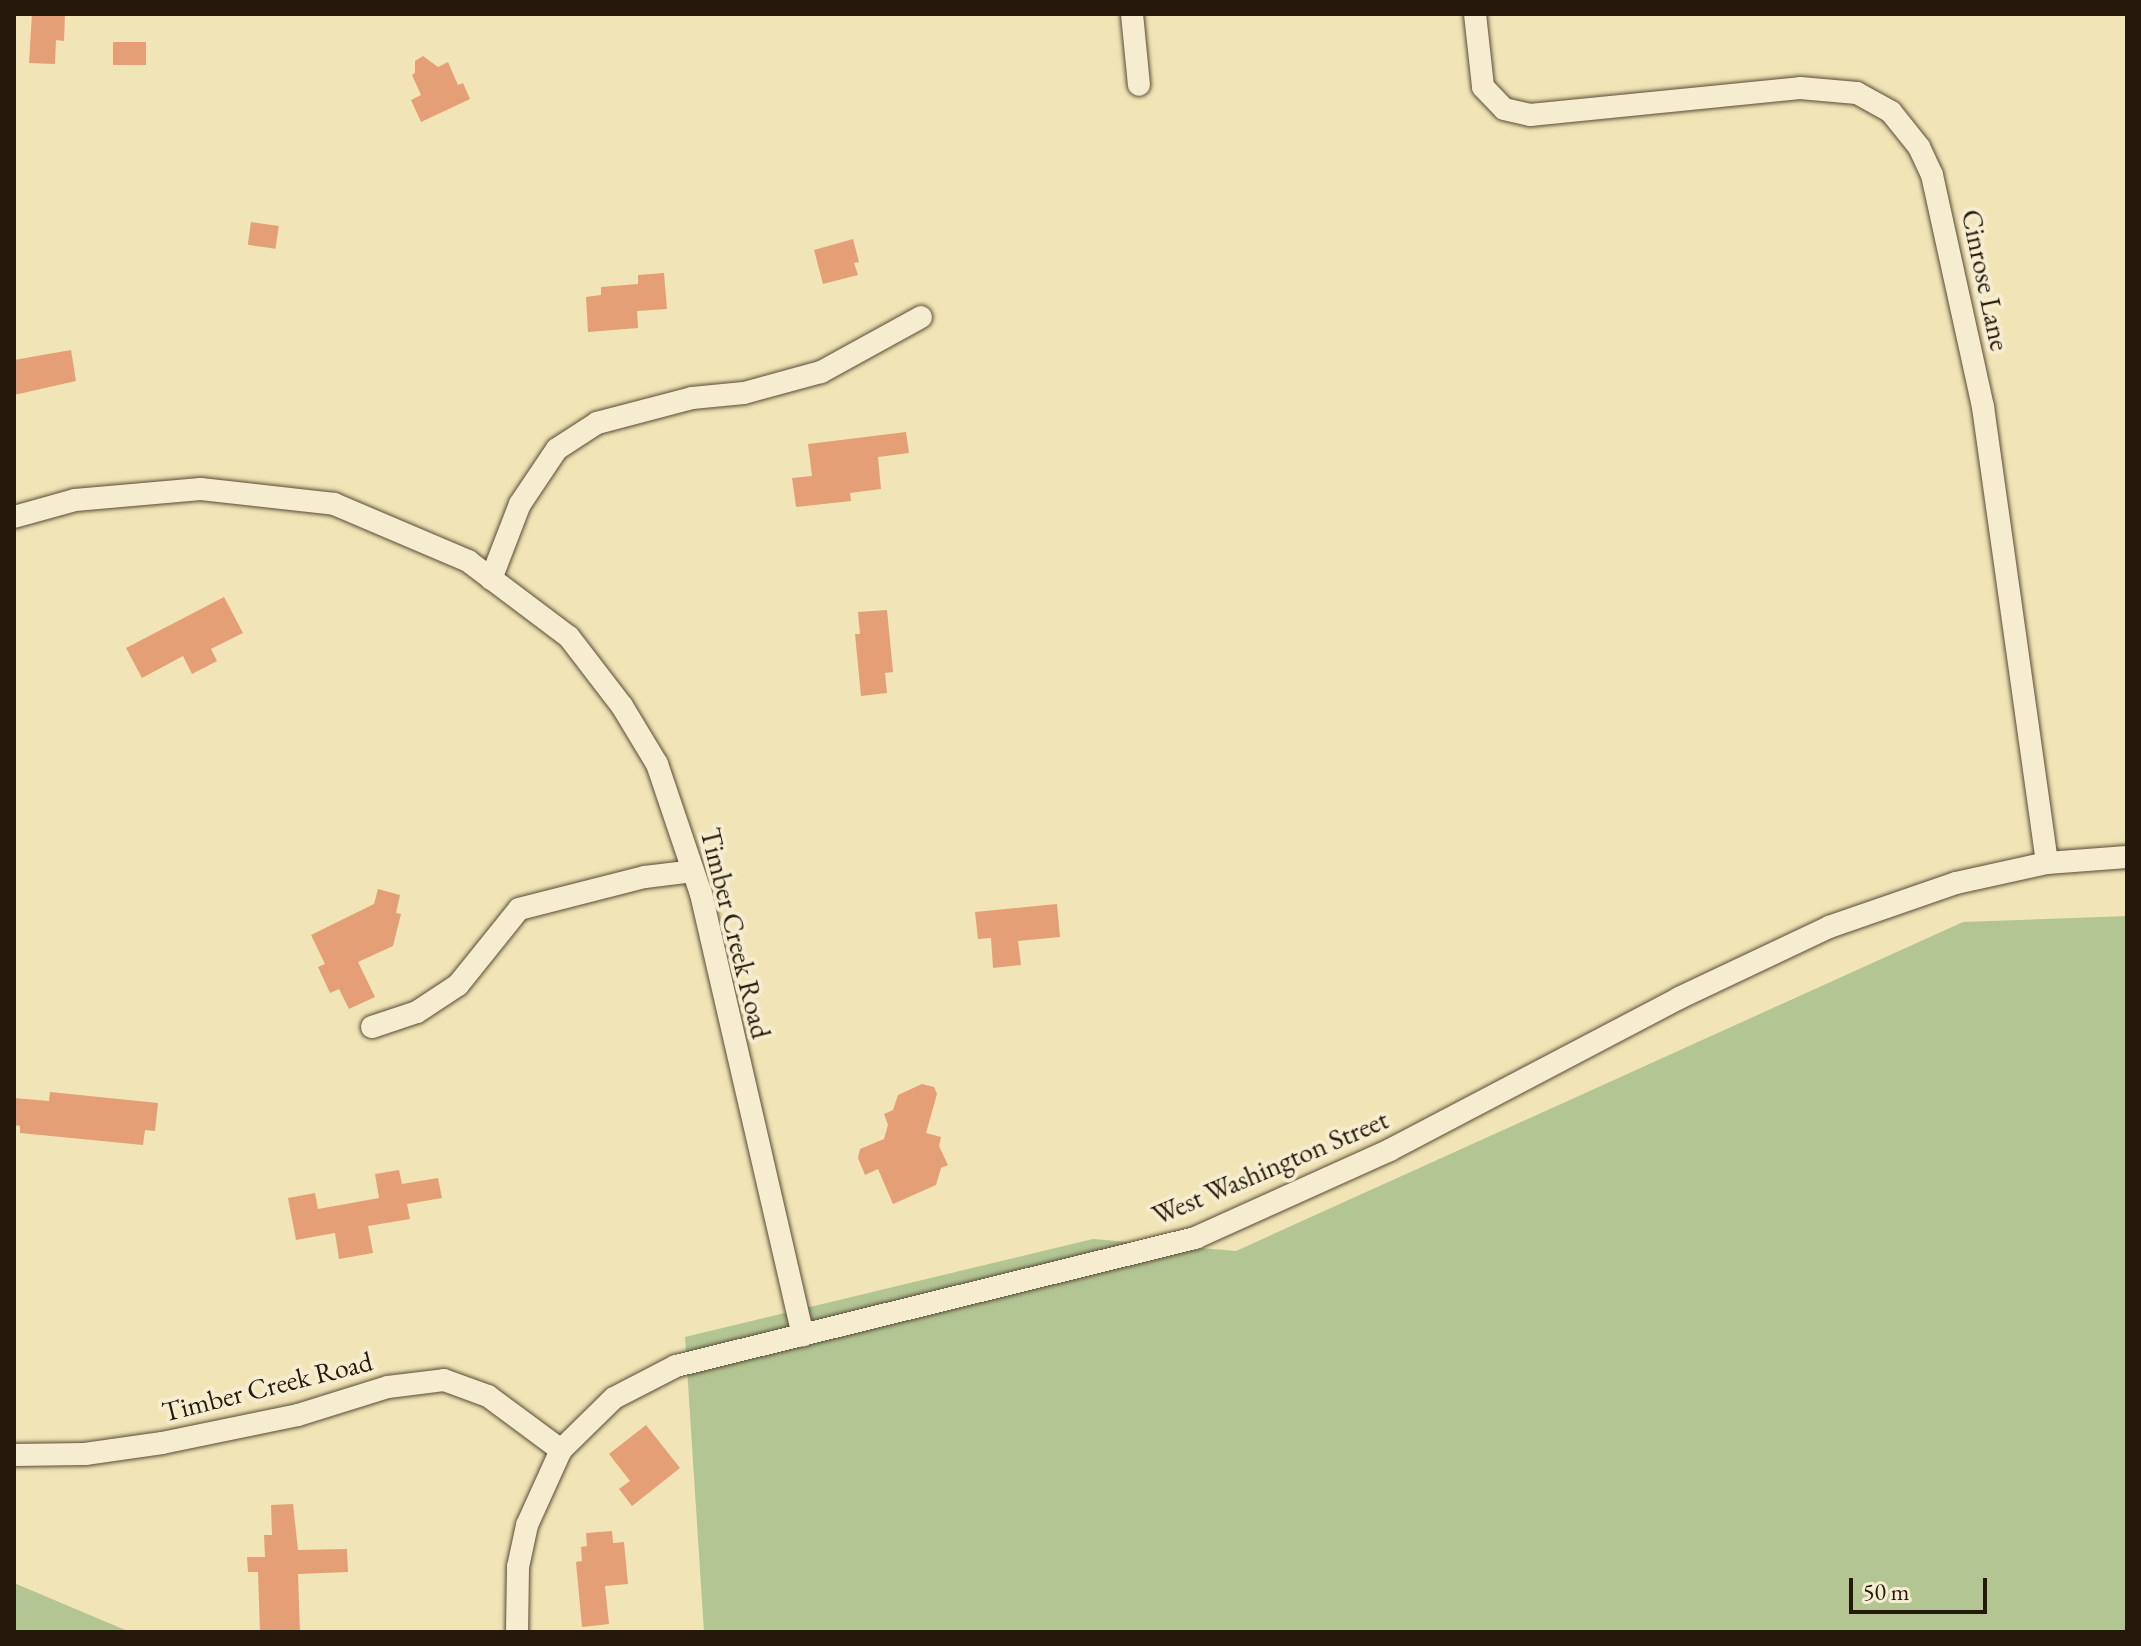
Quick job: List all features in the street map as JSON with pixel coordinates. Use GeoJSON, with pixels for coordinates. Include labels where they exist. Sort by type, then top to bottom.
{"type":"FeatureCollection","features":[{"type":"Feature","properties":{"kind":"street"},"geometry":{"type":"LineString","coordinates":[[1132,14],[1139,85]]}},
{"type":"Feature","properties":{"kind":"street","name":"Cinrose Lane"},"geometry":{"type":"LineString","coordinates":[[1475,14],[1483,87],[1504,109],[1530,115],[1800,88],[1857,93],[1891,112],[1919,147],[1932,175],[1983,407],[2047,863]]}},
{"type":"Feature","properties":{"kind":"street"},"geometry":{"type":"LineString","coordinates":[[491,579],[520,504],[557,449],[597,423],[692,398],[744,393],[821,372],[921,317]]}},
{"type":"Feature","properties":{"kind":"street","name":"Timber Creek Road"},"geometry":{"type":"LineString","coordinates":[[14,517],[75,500],[201,489],[334,504],[468,561],[569,637],[622,706],[657,764],[693,871],[803,1335]]}},
{"type":"Feature","properties":{"kind":"street","name":"West Washington Street"},"geometry":{"type":"LineString","coordinates":[[517,1632],[518,1567],[527,1525],[561,1450],[614,1398],[676,1366],[1195,1238],[1390,1150],[1679,998],[1829,927],[1956,883],[2047,863],[2127,857]]}},
{"type":"Feature","properties":{"kind":"street"},"geometry":{"type":"LineString","coordinates":[[372,1027],[417,1012],[458,985],[519,909],[645,877],[693,871]]}},
{"type":"Feature","properties":{"kind":"street","name":"Timber Creek Road"},"geometry":{"type":"LineString","coordinates":[[14,1455],[85,1454],[162,1443],[298,1415],[388,1387],[444,1380],[488,1396],[561,1450]]}},
{"type":"Feature","properties":{"kind":"green space"},"geometry":{"type":"Polygon","coordinates":[[[2127,916],[2127,1632],[704,1632],[685,1337],[1093,1239],[1236,1251],[1963,922],[2127,916]]]}},
{"type":"Feature","properties":{"kind":"green space"},"geometry":{"type":"Polygon","coordinates":[[[14,1583],[130,1632],[14,1632],[14,1583]]]}},
{"type":"Feature","properties":{"kind":"building"},"geometry":{"type":"Polygon","coordinates":[[[32,14],[65,14],[64,41],[56,40],[55,64],[29,63],[32,14]]]}},
{"type":"Feature","properties":{"kind":"building"},"geometry":{"type":"Polygon","coordinates":[[[113,42],[146,42],[146,65],[113,65],[113,42]]]}},
{"type":"Feature","properties":{"kind":"building"},"geometry":{"type":"Polygon","coordinates":[[[423,56],[438,67],[448,62],[458,85],[463,83],[470,99],[421,122],[411,100],[421,95],[412,75],[415,73],[415,61],[423,56]]]}},
{"type":"Feature","properties":{"kind":"building"},"geometry":{"type":"Polygon","coordinates":[[[251,222],[279,226],[276,249],[248,245],[251,222]]]}},
{"type":"Feature","properties":{"kind":"building"},"geometry":{"type":"Polygon","coordinates":[[[853,239],[859,262],[854,263],[858,275],[823,284],[814,250],[853,239]]]}},
{"type":"Feature","properties":{"kind":"building"},"geometry":{"type":"Polygon","coordinates":[[[664,273],[667,309],[637,311],[638,328],[588,332],[586,297],[601,295],[601,287],[638,284],[638,275],[664,273]]]}},
{"type":"Feature","properties":{"kind":"building"},"geometry":{"type":"Polygon","coordinates":[[[71,350],[76,381],[14,395],[14,360],[71,350]]]}},
{"type":"Feature","properties":{"kind":"building"},"geometry":{"type":"Polygon","coordinates":[[[906,432],[909,453],[878,457],[881,489],[850,493],[851,501],[796,507],[792,478],[812,476],[808,444],[906,432]]]}},
{"type":"Feature","properties":{"kind":"building"},"geometry":{"type":"Polygon","coordinates":[[[224,597],[243,633],[211,649],[217,661],[192,674],[183,656],[142,678],[126,648],[224,597]]]}},
{"type":"Feature","properties":{"kind":"building"},"geometry":{"type":"Polygon","coordinates":[[[887,610],[893,672],[885,673],[887,693],[861,696],[855,634],[860,634],[858,612],[887,610]]]}},
{"type":"Feature","properties":{"kind":"building"},"geometry":{"type":"Polygon","coordinates":[[[378,889],[400,895],[396,913],[401,914],[393,946],[358,962],[375,997],[349,1009],[339,989],[330,993],[318,967],[325,964],[311,935],[374,904],[378,889]]]}},
{"type":"Feature","properties":{"kind":"building"},"geometry":{"type":"Polygon","coordinates":[[[1057,904],[1060,937],[1018,941],[1021,965],[993,968],[991,938],[978,939],[975,912],[1057,904]]]}},
{"type":"Feature","properties":{"kind":"building"},"geometry":{"type":"Polygon","coordinates":[[[922,1084],[934,1087],[937,1094],[926,1133],[941,1137],[939,1146],[948,1165],[941,1168],[936,1185],[893,1204],[878,1169],[865,1175],[858,1158],[860,1149],[884,1139],[888,1125],[884,1114],[893,1110],[898,1095],[922,1084]]]}},
{"type":"Feature","properties":{"kind":"building"},"geometry":{"type":"Polygon","coordinates":[[[50,1092],[158,1103],[155,1131],[145,1130],[143,1145],[20,1133],[20,1126],[14,1125],[14,1098],[49,1101],[50,1092]]]}},
{"type":"Feature","properties":{"kind":"building"},"geometry":{"type":"Polygon","coordinates":[[[399,1170],[402,1184],[438,1178],[442,1198],[407,1204],[410,1219],[368,1226],[373,1253],[339,1259],[335,1233],[296,1240],[288,1198],[315,1193],[318,1209],[379,1198],[375,1174],[399,1170]]]}},
{"type":"Feature","properties":{"kind":"building"},"geometry":{"type":"Polygon","coordinates":[[[646,1425],[680,1468],[632,1506],[619,1489],[630,1481],[609,1454],[646,1425]]]}},
{"type":"Feature","properties":{"kind":"building"},"geometry":{"type":"Polygon","coordinates":[[[293,1504],[298,1550],[347,1549],[348,1572],[298,1574],[300,1632],[260,1632],[258,1572],[248,1572],[247,1557],[265,1557],[264,1535],[272,1535],[271,1505],[293,1504]]]}},
{"type":"Feature","properties":{"kind":"building"},"geometry":{"type":"Polygon","coordinates":[[[612,1531],[613,1543],[624,1542],[628,1584],[605,1586],[609,1624],[582,1627],[576,1562],[582,1561],[581,1547],[587,1546],[586,1533],[612,1531]]]}}]}
